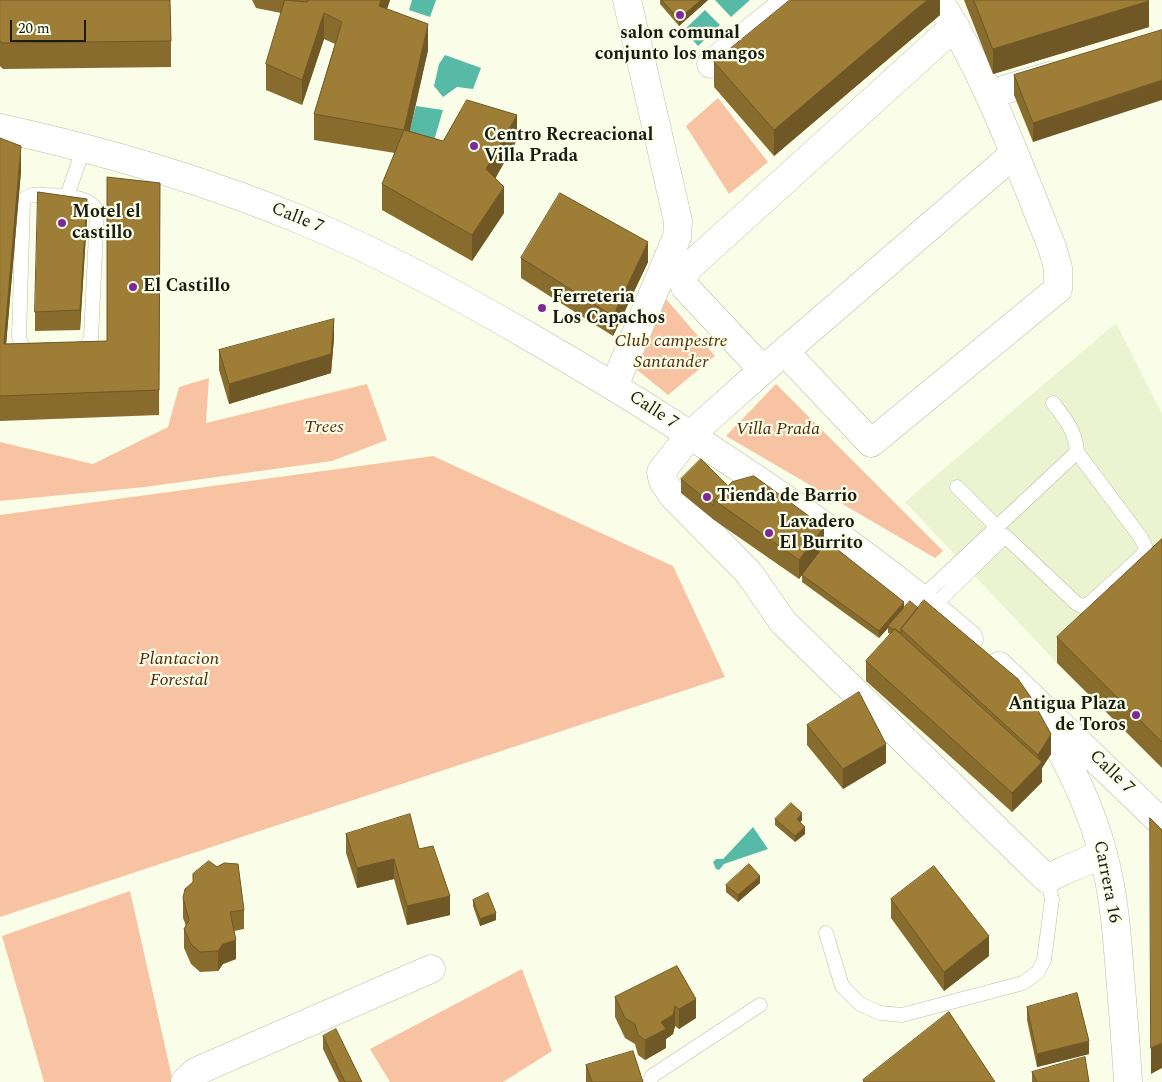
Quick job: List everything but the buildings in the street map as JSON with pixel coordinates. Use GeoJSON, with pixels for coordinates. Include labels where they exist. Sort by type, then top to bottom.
{"type":"FeatureCollection","features":[{"type":"Feature","properties":{"kind":"street"},"geometry":{"type":"LineString","coordinates":[[614,386],[677,237],[674,200],[627,0]]}},
{"type":"Feature","properties":{"kind":"street"},"geometry":{"type":"LineString","coordinates":[[711,64],[791,0]]}},
{"type":"Feature","properties":{"kind":"street"},"geometry":{"type":"LineString","coordinates":[[784,352],[871,443],[1058,288],[1058,268],[1052,247],[990,94],[955,26],[939,0]]}},
{"type":"Feature","properties":{"kind":"street"},"geometry":{"type":"LineString","coordinates":[[763,370],[684,287],[684,274],[688,267],[955,26]]}},
{"type":"Feature","properties":{"kind":"street"},"geometry":{"type":"LineString","coordinates":[[990,94],[1076,68]]}},
{"type":"Feature","properties":{"kind":"street","name":"Calle 7"},"geometry":{"type":"LineString","coordinates":[[0,128],[84,147],[184,176],[252,200],[339,236],[421,276],[614,386],[807,512],[927,602],[1032,696],[1162,823]]}},
{"type":"Feature","properties":{"kind":"street"},"geometry":{"type":"LineString","coordinates":[[1014,154],[690,435],[661,472],[673,496],[749,573],[782,622],[1047,879],[1103,854]]}},
{"type":"Feature","properties":{"kind":"street","name":"Carrera 16"},"geometry":{"type":"LineString","coordinates":[[1032,696],[1075,776],[1096,830],[1108,874],[1116,927],[1128,1082]]}},
{"type":"Feature","properties":{"kind":"street"},"geometry":{"type":"LineString","coordinates":[[185,1082],[194,1072],[431,969]]}},
{"type":"Feature","properties":{"kind":"lane"},"geometry":{"type":"LineString","coordinates":[[67,196],[84,147]]}},
{"type":"Feature","properties":{"kind":"lane"},"geometry":{"type":"LineString","coordinates":[[33,195],[67,196],[94,205],[97,211],[91,338],[86,348],[76,353],[27,352],[22,346],[19,337],[23,202],[27,197],[33,195]]}},
{"type":"Feature","properties":{"kind":"lane"},"geometry":{"type":"LineString","coordinates":[[927,602],[1005,536],[1076,603],[1082,606],[1089,604],[1144,554],[1145,546],[1141,538],[1077,452],[1076,438],[1071,427],[1053,403]]}},
{"type":"Feature","properties":{"kind":"lane"},"geometry":{"type":"LineString","coordinates":[[927,602],[997,527],[1077,452]]}},
{"type":"Feature","properties":{"kind":"lane"},"geometry":{"type":"LineString","coordinates":[[957,487],[997,527]]}},
{"type":"Feature","properties":{"kind":"lane"},"geometry":{"type":"LineString","coordinates":[[826,933],[842,986],[860,1004],[880,1013],[902,1015],[1024,983],[1038,972],[1044,960],[1052,899],[1047,879]]}},
{"type":"Feature","properties":{"kind":"lane"},"geometry":{"type":"LineString","coordinates":[[650,1082],[652,1076],[760,1006]]}},
{"type":"Feature","properties":{"kind":"shaded area"},"geometry":{"type":"Polygon","coordinates":[[[1116,323],[1162,414],[1162,565],[1057,663],[905,502],[1116,323]]]}},
{"type":"Feature","properties":{"kind":"green space"},"geometry":{"type":"Polygon","coordinates":[[[718,98],[768,162],[729,194],[686,126],[718,98]]]}},
{"type":"Feature","properties":{"kind":"green space","name":"Club campestre Santander"},"geometry":{"type":"Polygon","coordinates":[[[661,293],[715,356],[668,395],[631,365],[661,293]]]}},
{"type":"Feature","properties":{"kind":"green space","name":"Trees"},"geometry":{"type":"Polygon","coordinates":[[[209,378],[206,423],[367,384],[387,440],[332,461],[145,487],[0,501],[0,442],[93,464],[168,427],[179,387],[209,378]]]}},
{"type":"Feature","properties":{"kind":"green space","name":"Villa Prada"},"geometry":{"type":"Polygon","coordinates":[[[776,384],[943,551],[935,558],[726,436],[776,384]]]}},
{"type":"Feature","properties":{"kind":"green space","name":"Plantacion Forestal"},"geometry":{"type":"Polygon","coordinates":[[[433,456],[673,566],[725,677],[0,917],[0,515],[433,456]]]}},
{"type":"Feature","properties":{"kind":"green space"},"geometry":{"type":"Polygon","coordinates":[[[130,891],[173,1082],[44,1082],[2,936],[130,891]]]}},
{"type":"Feature","properties":{"kind":"green space"},"geometry":{"type":"Polygon","coordinates":[[[522,969],[552,1051],[503,1082],[390,1082],[370,1049],[522,969]]]}},
{"type":"Feature","properties":{"kind":"water"},"geometry":{"type":"Polygon","coordinates":[[[412,0],[436,0],[430,17],[409,10],[412,0]]]}},
{"type":"Feature","properties":{"kind":"water"},"geometry":{"type":"Polygon","coordinates":[[[715,0],[750,0],[731,17],[715,0]]]}},
{"type":"Feature","properties":{"kind":"water"},"geometry":{"type":"Polygon","coordinates":[[[705,10],[720,25],[698,46],[684,30],[705,10]]]}},
{"type":"Feature","properties":{"kind":"water"},"geometry":{"type":"Polygon","coordinates":[[[445,55],[481,68],[473,89],[457,87],[443,97],[434,86],[439,64],[445,55]]]}},
{"type":"Feature","properties":{"kind":"water"},"geometry":{"type":"Polygon","coordinates":[[[416,106],[443,110],[433,144],[408,138],[416,106]]]}},
{"type":"Feature","properties":{"kind":"water"},"geometry":{"type":"Polygon","coordinates":[[[753,827],[768,849],[724,864],[719,870],[716,869],[713,862],[716,859],[723,859],[753,827]]]}},
{"type":"Feature","properties":{"kind":"place","name":"salon comunal conjunto los mangos"},"geometry":{"type":"Point","coordinates":[680,15]}},
{"type":"Feature","properties":{"kind":"place","name":"Centro Recreacional Villa Prada"},"geometry":{"type":"Point","coordinates":[474,146]}},
{"type":"Feature","properties":{"kind":"place","name":"Motel el castillo"},"geometry":{"type":"Point","coordinates":[62,223]}},
{"type":"Feature","properties":{"kind":"place","name":"El Castillo"},"geometry":{"type":"Point","coordinates":[133,287]}},
{"type":"Feature","properties":{"kind":"place","name":"Ferreteria Los Capachos"},"geometry":{"type":"Point","coordinates":[542,308]}},
{"type":"Feature","properties":{"kind":"place","name":"Tienda de Barrio"},"geometry":{"type":"Point","coordinates":[707,497]}},
{"type":"Feature","properties":{"kind":"place","name":"Lavadero El Burrito"},"geometry":{"type":"Point","coordinates":[769,533]}},
{"type":"Feature","properties":{"kind":"place","name":"Antigua Plaza de Toros"},"geometry":{"type":"Point","coordinates":[1136,715]}}]}
